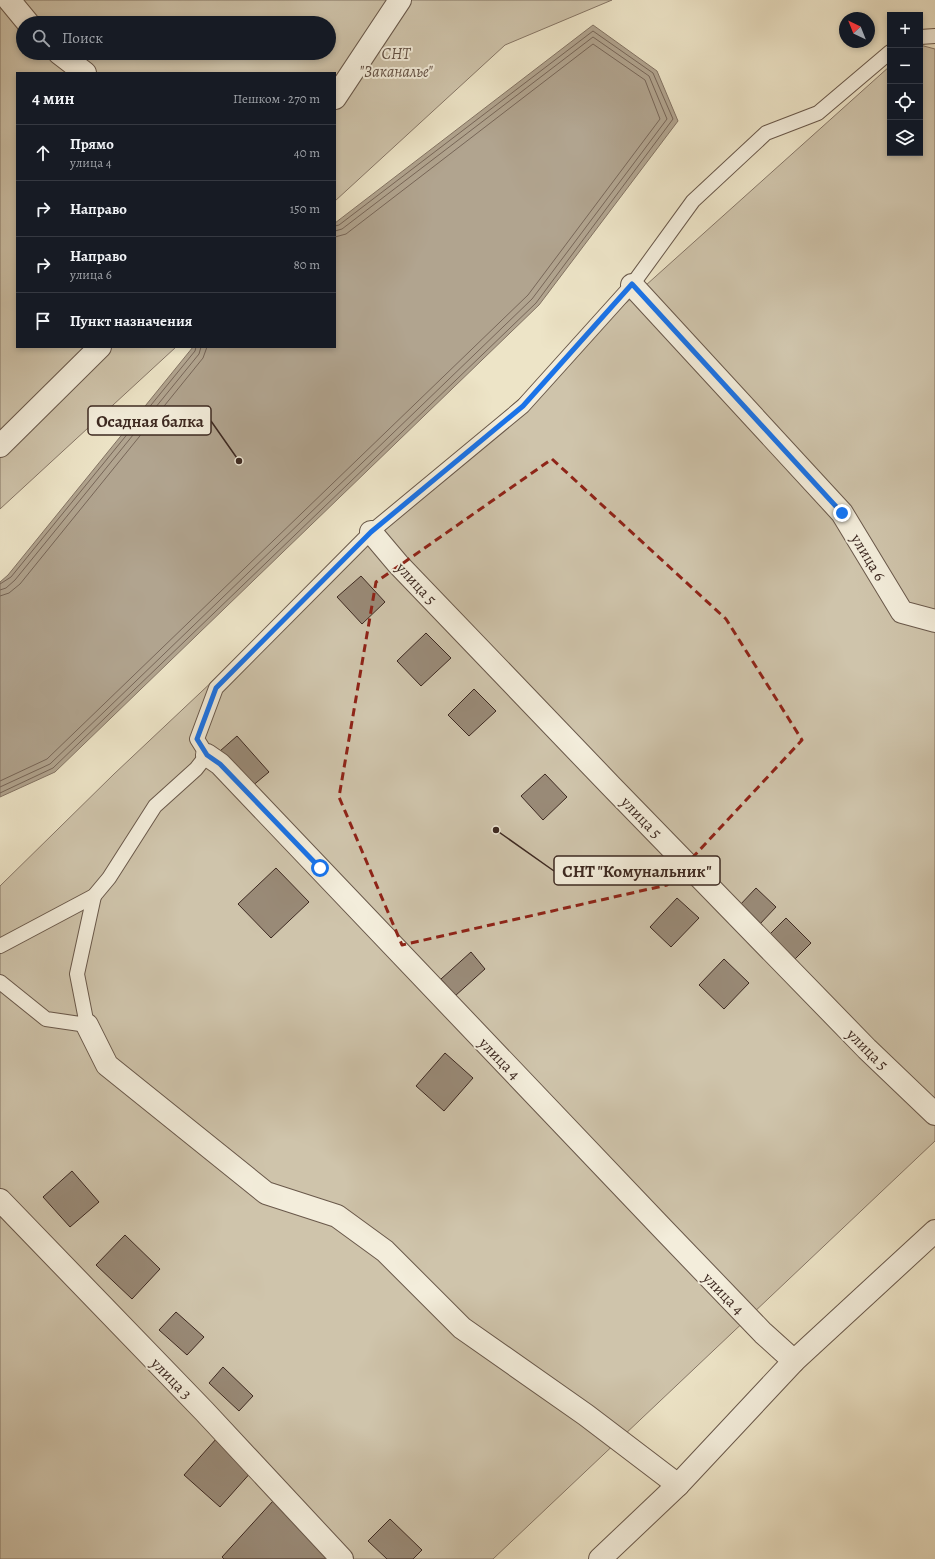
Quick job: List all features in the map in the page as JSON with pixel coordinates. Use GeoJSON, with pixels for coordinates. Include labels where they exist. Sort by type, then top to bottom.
{"type":"FeatureCollection","features":[{"type":"Feature","properties":{"kind":"street"},"geometry":{"type":"LineString","coordinates":[[9,0],[22,16]]}},
{"type":"Feature","properties":{"kind":"street"},"geometry":{"type":"LineString","coordinates":[[336,96],[400,0]]}},
{"type":"Feature","properties":{"kind":"street"},"geometry":{"type":"LineString","coordinates":[[68,60],[84,72]]}},
{"type":"Feature","properties":{"kind":"street","name":"улица 6"},"geometry":{"type":"LineString","coordinates":[[632,284],[842,513],[902,612],[935,621]]}},
{"type":"Feature","properties":{"kind":"street"},"geometry":{"type":"LineString","coordinates":[[0,446],[99,348]]}},
{"type":"Feature","properties":{"kind":"street","name":"улица 5"},"geometry":{"type":"LineString","coordinates":[[371,532],[398,564],[622,797],[873,1054],[935,1114]]}},
{"type":"Feature","properties":{"kind":"street","name":"улица 4"},"geometry":{"type":"LineString","coordinates":[[207,755],[220,764],[663,1229],[763,1333],[794,1361]]}},
{"type":"Feature","properties":{"kind":"street"},"geometry":{"type":"LineString","coordinates":[[87,1025],[107,1065],[266,1193],[337,1216],[385,1251],[462,1328],[586,1414],[678,1485]]}},
{"type":"Feature","properties":{"kind":"street","name":"улица 3"},"geometry":{"type":"LineString","coordinates":[[0,1200],[204,1411],[342,1559]]}},
{"type":"Feature","properties":{"kind":"street"},"geometry":{"type":"LineString","coordinates":[[600,1559],[678,1485],[794,1361],[935,1231]]}},
{"type":"Feature","properties":{"kind":"lane"},"geometry":{"type":"LineString","coordinates":[[923,37],[935,36]]}},
{"type":"Feature","properties":{"kind":"lane"},"geometry":{"type":"LineString","coordinates":[[0,946],[94,896],[110,878],[156,806],[196,769],[207,755],[197,739],[216,688],[371,532],[523,406],[632,284],[693,201],[766,133],[818,114],[887,55]]}},
{"type":"Feature","properties":{"kind":"lane"},"geometry":{"type":"LineString","coordinates":[[0,982],[46,1019],[87,1025],[77,974],[94,896]]}},
{"type":"Feature","properties":{"kind":"highlighted area"},"geometry":{"type":"Polygon","coordinates":[[[552,459],[726,619],[802,740],[667,885],[402,945],[339,797],[376,582],[552,459]]]}},
{"type":"Feature","properties":{"kind":"green space","name":"СНТ \"Заканалье\""},"geometry":{"type":"Polygon","coordinates":[[[0,0],[612,0],[505,45],[336,200],[336,72],[16,72],[16,348],[175,348],[0,509],[0,0]]]}},
{"type":"Feature","properties":{"kind":"green space"},"geometry":{"type":"Polygon","coordinates":[[[923,46],[935,49],[935,1141],[493,1559],[0,1559],[0,886],[114,774],[371,532],[887,69],[887,156],[923,156],[923,46]]]}},
{"type":"Feature","properties":{"kind":"water"},"geometry":{"type":"Polygon","coordinates":[[[593,25],[657,71],[678,121],[539,305],[55,772],[0,797],[0,582],[8,575],[192,348],[336,348],[336,222],[593,25]]]}},
{"type":"Feature","properties":{"kind":"building"},"geometry":{"type":"Polygon","coordinates":[[[361,576],[385,602],[362,624],[337,597],[361,576]]]}},
{"type":"Feature","properties":{"kind":"building"},"geometry":{"type":"Polygon","coordinates":[[[426,633],[451,658],[421,686],[397,661],[426,633]]]}},
{"type":"Feature","properties":{"kind":"building"},"geometry":{"type":"Polygon","coordinates":[[[474,689],[496,711],[469,736],[448,715],[474,689]]]}},
{"type":"Feature","properties":{"kind":"building"},"geometry":{"type":"Polygon","coordinates":[[[237,736],[269,772],[251,787],[220,751],[237,736]]]}},
{"type":"Feature","properties":{"kind":"building"},"geometry":{"type":"Polygon","coordinates":[[[545,774],[567,797],[543,820],[521,796],[545,774]]]}},
{"type":"Feature","properties":{"kind":"building"},"geometry":{"type":"Polygon","coordinates":[[[276,868],[309,902],[271,938],[238,904],[276,868]]]}},
{"type":"Feature","properties":{"kind":"building"},"geometry":{"type":"Polygon","coordinates":[[[756,888],[776,907],[759,925],[739,906],[756,888]]]}},
{"type":"Feature","properties":{"kind":"building"},"geometry":{"type":"Polygon","coordinates":[[[677,898],[699,918],[671,947],[650,927],[677,898]]]}},
{"type":"Feature","properties":{"kind":"building"},"geometry":{"type":"Polygon","coordinates":[[[786,918],[811,943],[793,961],[768,936],[786,918]]]}},
{"type":"Feature","properties":{"kind":"building"},"geometry":{"type":"Polygon","coordinates":[[[471,952],[485,969],[455,996],[441,979],[471,952]]]}},
{"type":"Feature","properties":{"kind":"building"},"geometry":{"type":"Polygon","coordinates":[[[724,959],[749,983],[724,1009],[699,985],[724,959]]]}},
{"type":"Feature","properties":{"kind":"building"},"geometry":{"type":"Polygon","coordinates":[[[445,1053],[473,1078],[444,1111],[416,1086],[445,1053]]]}},
{"type":"Feature","properties":{"kind":"building"},"geometry":{"type":"Polygon","coordinates":[[[72,1171],[99,1202],[70,1227],[43,1197],[72,1171]]]}},
{"type":"Feature","properties":{"kind":"building"},"geometry":{"type":"Polygon","coordinates":[[[125,1235],[160,1269],[132,1299],[96,1265],[125,1235]]]}},
{"type":"Feature","properties":{"kind":"building"},"geometry":{"type":"Polygon","coordinates":[[[176,1312],[204,1337],[187,1355],[159,1330],[176,1312]]]}},
{"type":"Feature","properties":{"kind":"building"},"geometry":{"type":"Polygon","coordinates":[[[223,1367],[253,1396],[239,1411],[209,1383],[223,1367]]]}},
{"type":"Feature","properties":{"kind":"building"},"geometry":{"type":"Polygon","coordinates":[[[217,1438],[253,1470],[220,1507],[184,1475],[217,1438]]]}},
{"type":"Feature","properties":{"kind":"building"},"geometry":{"type":"Polygon","coordinates":[[[273,1501],[327,1559],[224,1559],[222,1557],[273,1501]]]}},
{"type":"Feature","properties":{"kind":"building"},"geometry":{"type":"Polygon","coordinates":[[[390,1519],[422,1550],[413,1559],[387,1559],[368,1541],[390,1519]]]}},
{"type":"Feature","properties":{"kind":"place","name":"Осадная балка"},"geometry":{"type":"Point","coordinates":[239,461]}},
{"type":"Feature","properties":{"kind":"place","name":"СНТ \"Комунальник\""},"geometry":{"type":"Point","coordinates":[496,830]}},
{"type":"Feature","properties":{"kind":"route"},"geometry":{"type":"LineString","coordinates":[[320,868],[220,764],[207,755],[197,739],[216,688],[371,532],[523,406],[632,284],[842,513]]}}]}
